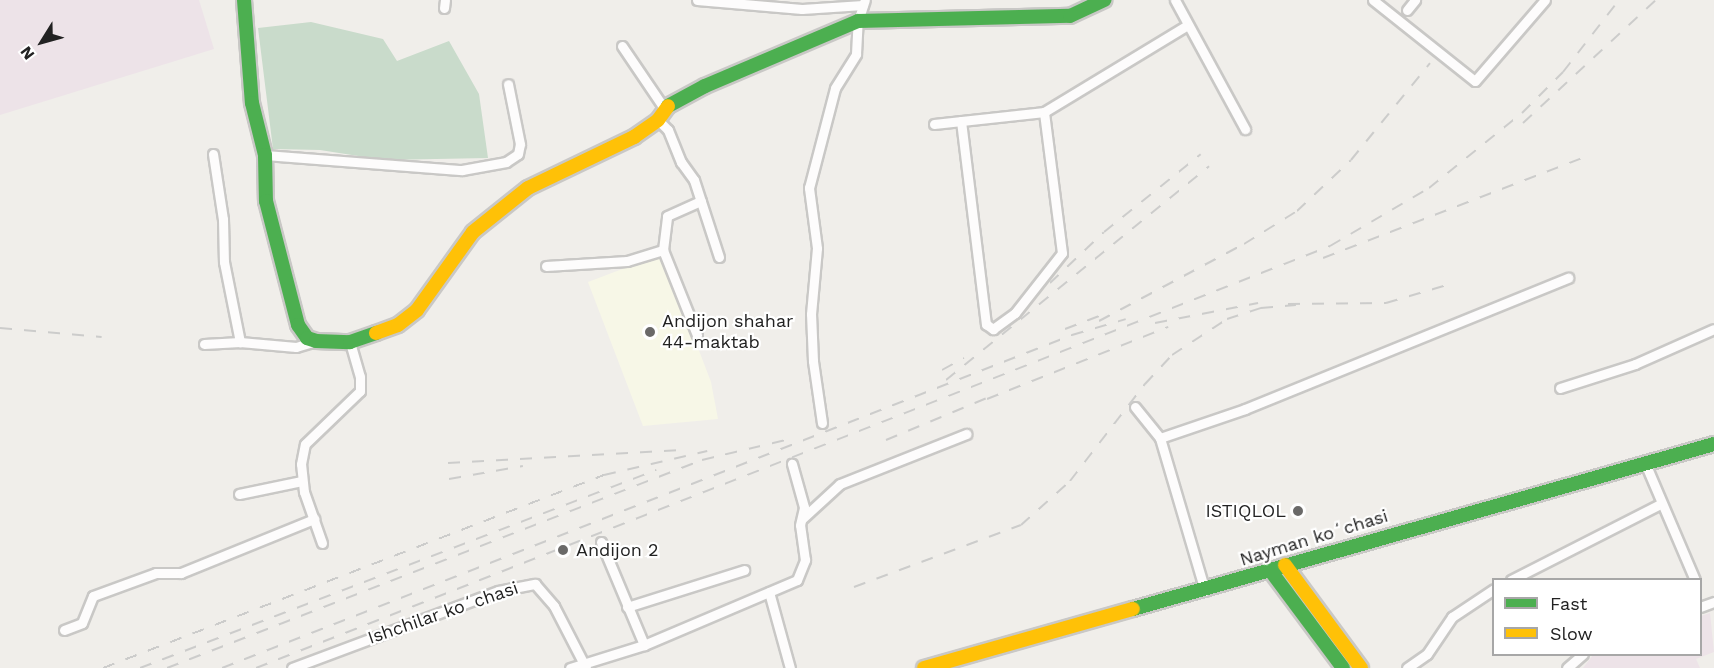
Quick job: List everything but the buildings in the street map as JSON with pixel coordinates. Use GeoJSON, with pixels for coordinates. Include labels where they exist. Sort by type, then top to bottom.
{"type":"FeatureCollection","features":[{"type":"Feature","properties":{"kind":"street"},"geometry":{"type":"LineString","coordinates":[[244,0],[252,103],[265,155],[266,201],[298,325],[307,338],[316,341],[350,342],[398,324],[417,310],[473,232],[528,188],[634,137],[661,114],[705,86],[858,21],[1070,16],[1105,0]]}},
{"type":"Feature","properties":{"kind":"street"},"geometry":{"type":"LineString","coordinates":[[697,0],[802,9],[864,2],[858,21],[856,54],[835,88],[809,188],[817,248],[811,314],[813,360],[822,423]]}},
{"type":"Feature","properties":{"kind":"street"},"geometry":{"type":"LineString","coordinates":[[1175,0],[1186,26],[1245,129]]}},
{"type":"Feature","properties":{"kind":"street"},"geometry":{"type":"LineString","coordinates":[[1373,0],[1475,81],[1545,0]]}},
{"type":"Feature","properties":{"kind":"street"},"geometry":{"type":"LineString","coordinates":[[1407,10],[1415,0]]}},
{"type":"Feature","properties":{"kind":"street"},"geometry":{"type":"LineString","coordinates":[[934,124],[1044,112],[1186,26]]}},
{"type":"Feature","properties":{"kind":"street"},"geometry":{"type":"LineString","coordinates":[[622,46],[661,114],[681,162],[690,173],[719,257]]}},
{"type":"Feature","properties":{"kind":"street"},"geometry":{"type":"LineString","coordinates":[[265,155],[462,170],[506,162],[518,154],[520,144],[508,84]]}},
{"type":"Feature","properties":{"kind":"street"},"geometry":{"type":"LineString","coordinates":[[961,121],[986,324],[993,329],[1015,313],[1062,253],[1044,112]]}},
{"type":"Feature","properties":{"kind":"street"},"geometry":{"type":"LineString","coordinates":[[213,154],[223,219],[224,262],[240,342]]}},
{"type":"Feature","properties":{"kind":"street"},"geometry":{"type":"LineString","coordinates":[[697,335],[663,250],[667,216],[701,201]]}},
{"type":"Feature","properties":{"kind":"street"},"geometry":{"type":"LineString","coordinates":[[546,266],[627,261],[663,250]]}},
{"type":"Feature","properties":{"kind":"street"},"geometry":{"type":"LineString","coordinates":[[1160,438],[1245,409],[1568,278]]}},
{"type":"Feature","properties":{"kind":"street"},"geometry":{"type":"LineString","coordinates":[[1560,388],[1635,364],[1714,330]]}},
{"type":"Feature","properties":{"kind":"street"},"geometry":{"type":"LineString","coordinates":[[204,344],[240,342],[296,347],[316,341]]}},
{"type":"Feature","properties":{"kind":"street"},"geometry":{"type":"LineString","coordinates":[[322,543],[302,481],[301,464],[305,444],[360,391],[360,377],[350,342]]}},
{"type":"Feature","properties":{"kind":"street"},"geometry":{"type":"LineString","coordinates":[[1135,407],[1160,438],[1204,591]]}},
{"type":"Feature","properties":{"kind":"street"},"geometry":{"type":"LineString","coordinates":[[803,518],[840,484],[966,434]]}},
{"type":"Feature","properties":{"kind":"street","name":"Nayman koʻchasi"},"geometry":{"type":"LineString","coordinates":[[924,668],[954,664],[1204,591],[1284,565],[1714,444]]}},
{"type":"Feature","properties":{"kind":"street"},"geometry":{"type":"LineString","coordinates":[[1645,463],[1660,504],[1695,578]]}},
{"type":"Feature","properties":{"kind":"street"},"geometry":{"type":"LineString","coordinates":[[570,668],[644,645],[797,580],[805,561],[804,498],[792,464]]}},
{"type":"Feature","properties":{"kind":"street"},"geometry":{"type":"LineString","coordinates":[[238,494],[302,481]]}},
{"type":"Feature","properties":{"kind":"street"},"geometry":{"type":"LineString","coordinates":[[1513,578],[1660,504]]}},
{"type":"Feature","properties":{"kind":"street"},"geometry":{"type":"LineString","coordinates":[[64,630],[82,623],[93,596],[156,573],[181,573],[314,519]]}},
{"type":"Feature","properties":{"kind":"street"},"geometry":{"type":"LineString","coordinates":[[601,542],[644,645]]}},
{"type":"Feature","properties":{"kind":"street"},"geometry":{"type":"LineString","coordinates":[[1284,565],[1361,668]]}},
{"type":"Feature","properties":{"kind":"street"},"geometry":{"type":"LineString","coordinates":[[627,607],[744,570]]}},
{"type":"Feature","properties":{"kind":"street"},"geometry":{"type":"LineString","coordinates":[[1270,570],[1343,668]]}},
{"type":"Feature","properties":{"kind":"street","name":"Ishchilar koʻchasi"},"geometry":{"type":"LineString","coordinates":[[292,668],[525,584],[535,584],[545,594],[585,665]]}},
{"type":"Feature","properties":{"kind":"street"},"geometry":{"type":"LineString","coordinates":[[1407,668],[1427,654],[1452,617],[1492,590]]}},
{"type":"Feature","properties":{"kind":"street"},"geometry":{"type":"LineString","coordinates":[[769,592],[790,668]]}},
{"type":"Feature","properties":{"kind":"street"},"geometry":{"type":"LineString","coordinates":[[1567,668],[1581,656]]}},
{"type":"Feature","properties":{"kind":"shaded area"},"geometry":{"type":"Polygon","coordinates":[[[0,0],[199,0],[214,49],[0,115],[0,0]]]}},
{"type":"Feature","properties":{"kind":"shaded area"},"geometry":{"type":"Polygon","coordinates":[[[311,22],[383,39],[397,61],[449,41],[479,94],[488,158],[384,160],[320,150],[273,149],[258,28],[311,22]]]}},
{"type":"Feature","properties":{"kind":"shaded area","name":"Andijon shahar 44-maktab"},"geometry":{"type":"Polygon","coordinates":[[[662,254],[711,382],[718,419],[643,426],[588,282],[662,254]]]}},
{"type":"Feature","properties":{"kind":"shaded area"},"geometry":{"type":"Polygon","coordinates":[[[1710,613],[1714,652],[1696,659],[1700,668],[1583,668],[1592,656],[1702,656],[1702,616],[1710,613]]]}},
{"type":"Feature","properties":{"kind":"railway"},"geometry":{"type":"LineString","coordinates":[[256,668],[1330,246],[1429,188],[1522,113],[1563,72],[1619,0]]}},
{"type":"Feature","properties":{"kind":"railway"},"geometry":{"type":"LineString","coordinates":[[1523,123],[1656,0]]}},
{"type":"Feature","properties":{"kind":"railway"},"geometry":{"type":"LineString","coordinates":[[1099,321],[1244,244],[1297,211],[1351,160],[1430,63]]}},
{"type":"Feature","properties":{"kind":"railway"},"geometry":{"type":"LineString","coordinates":[[1050,283],[1104,232],[1201,154]]}},
{"type":"Feature","properties":{"kind":"railway"},"geometry":{"type":"LineString","coordinates":[[1323,258],[1585,157]]}},
{"type":"Feature","properties":{"kind":"railway"},"geometry":{"type":"LineString","coordinates":[[946,380],[1209,166]]}},
{"type":"Feature","properties":{"kind":"railway"},"geometry":{"type":"LineString","coordinates":[[1288,304],[1386,303],[1450,284]]}},
{"type":"Feature","properties":{"kind":"railway"},"geometry":{"type":"LineString","coordinates":[[1155,323],[1258,303]]}},
{"type":"Feature","properties":{"kind":"railway"},"geometry":{"type":"LineString","coordinates":[[854,587],[1021,525],[1070,481],[1145,384],[1172,355],[1227,319],[1261,308],[1296,305]]}},
{"type":"Feature","properties":{"kind":"railway"},"geometry":{"type":"LineString","coordinates":[[1065,329],[1107,313]]}},
{"type":"Feature","properties":{"kind":"railway"},"geometry":{"type":"LineString","coordinates":[[222,668],[1072,335],[1126,319]]}},
{"type":"Feature","properties":{"kind":"railway"},"geometry":{"type":"LineString","coordinates":[[987,399],[1168,327]]}},
{"type":"Feature","properties":{"kind":"railway"},"geometry":{"type":"LineString","coordinates":[[0,328],[102,337]]}},
{"type":"Feature","properties":{"kind":"railway"},"geometry":{"type":"LineString","coordinates":[[942,370],[964,358]]}},
{"type":"Feature","properties":{"kind":"railway"},"geometry":{"type":"LineString","coordinates":[[886,440],[994,395]]}},
{"type":"Feature","properties":{"kind":"railway"},"geometry":{"type":"LineString","coordinates":[[167,668],[702,460],[785,440]]}},
{"type":"Feature","properties":{"kind":"railway"},"geometry":{"type":"LineString","coordinates":[[448,463],[682,450]]}},
{"type":"Feature","properties":{"kind":"railway"},"geometry":{"type":"LineString","coordinates":[[103,668],[604,475],[707,451]]}},
{"type":"Feature","properties":{"kind":"railway"},"geometry":{"type":"LineString","coordinates":[[449,479],[523,466]]}},
{"type":"Feature","properties":{"kind":"railway"},"geometry":{"type":"LineString","coordinates":[[140,668],[656,470]]}},
{"type":"Feature","properties":{"kind":"traffic: fast"},"geometry":{"type":"LineString","coordinates":[[244,0],[252,103],[265,155],[266,201],[298,325],[307,338],[316,341],[350,342],[376,333]]}},
{"type":"Feature","properties":{"kind":"traffic: fast"},"geometry":{"type":"LineString","coordinates":[[668,106],[705,86],[858,21],[1070,16],[1105,0]]}},
{"type":"Feature","properties":{"kind":"traffic: fast"},"geometry":{"type":"LineString","coordinates":[[1133,609],[1714,444]]}},
{"type":"Feature","properties":{"kind":"traffic: fast"},"geometry":{"type":"LineString","coordinates":[[1270,570],[1343,668]]}},
{"type":"Feature","properties":{"kind":"traffic: slow"},"geometry":{"type":"LineString","coordinates":[[376,333],[398,325],[417,310],[473,232],[528,188],[634,137],[658,120],[668,106]]}},
{"type":"Feature","properties":{"kind":"traffic: slow"},"geometry":{"type":"LineString","coordinates":[[1285,565],[1361,668]]}},
{"type":"Feature","properties":{"kind":"traffic: slow"},"geometry":{"type":"LineString","coordinates":[[924,668],[1133,609]]}},
{"type":"Feature","properties":{"kind":"place","name":"Andijon shahar 44-maktab"},"geometry":{"type":"Point","coordinates":[650,332]}},
{"type":"Feature","properties":{"kind":"place","name":"ISTIQLOL"},"geometry":{"type":"Point","coordinates":[1298,511]}},
{"type":"Feature","properties":{"kind":"place","name":"Andijon 2"},"geometry":{"type":"Point","coordinates":[563,550]}}]}
